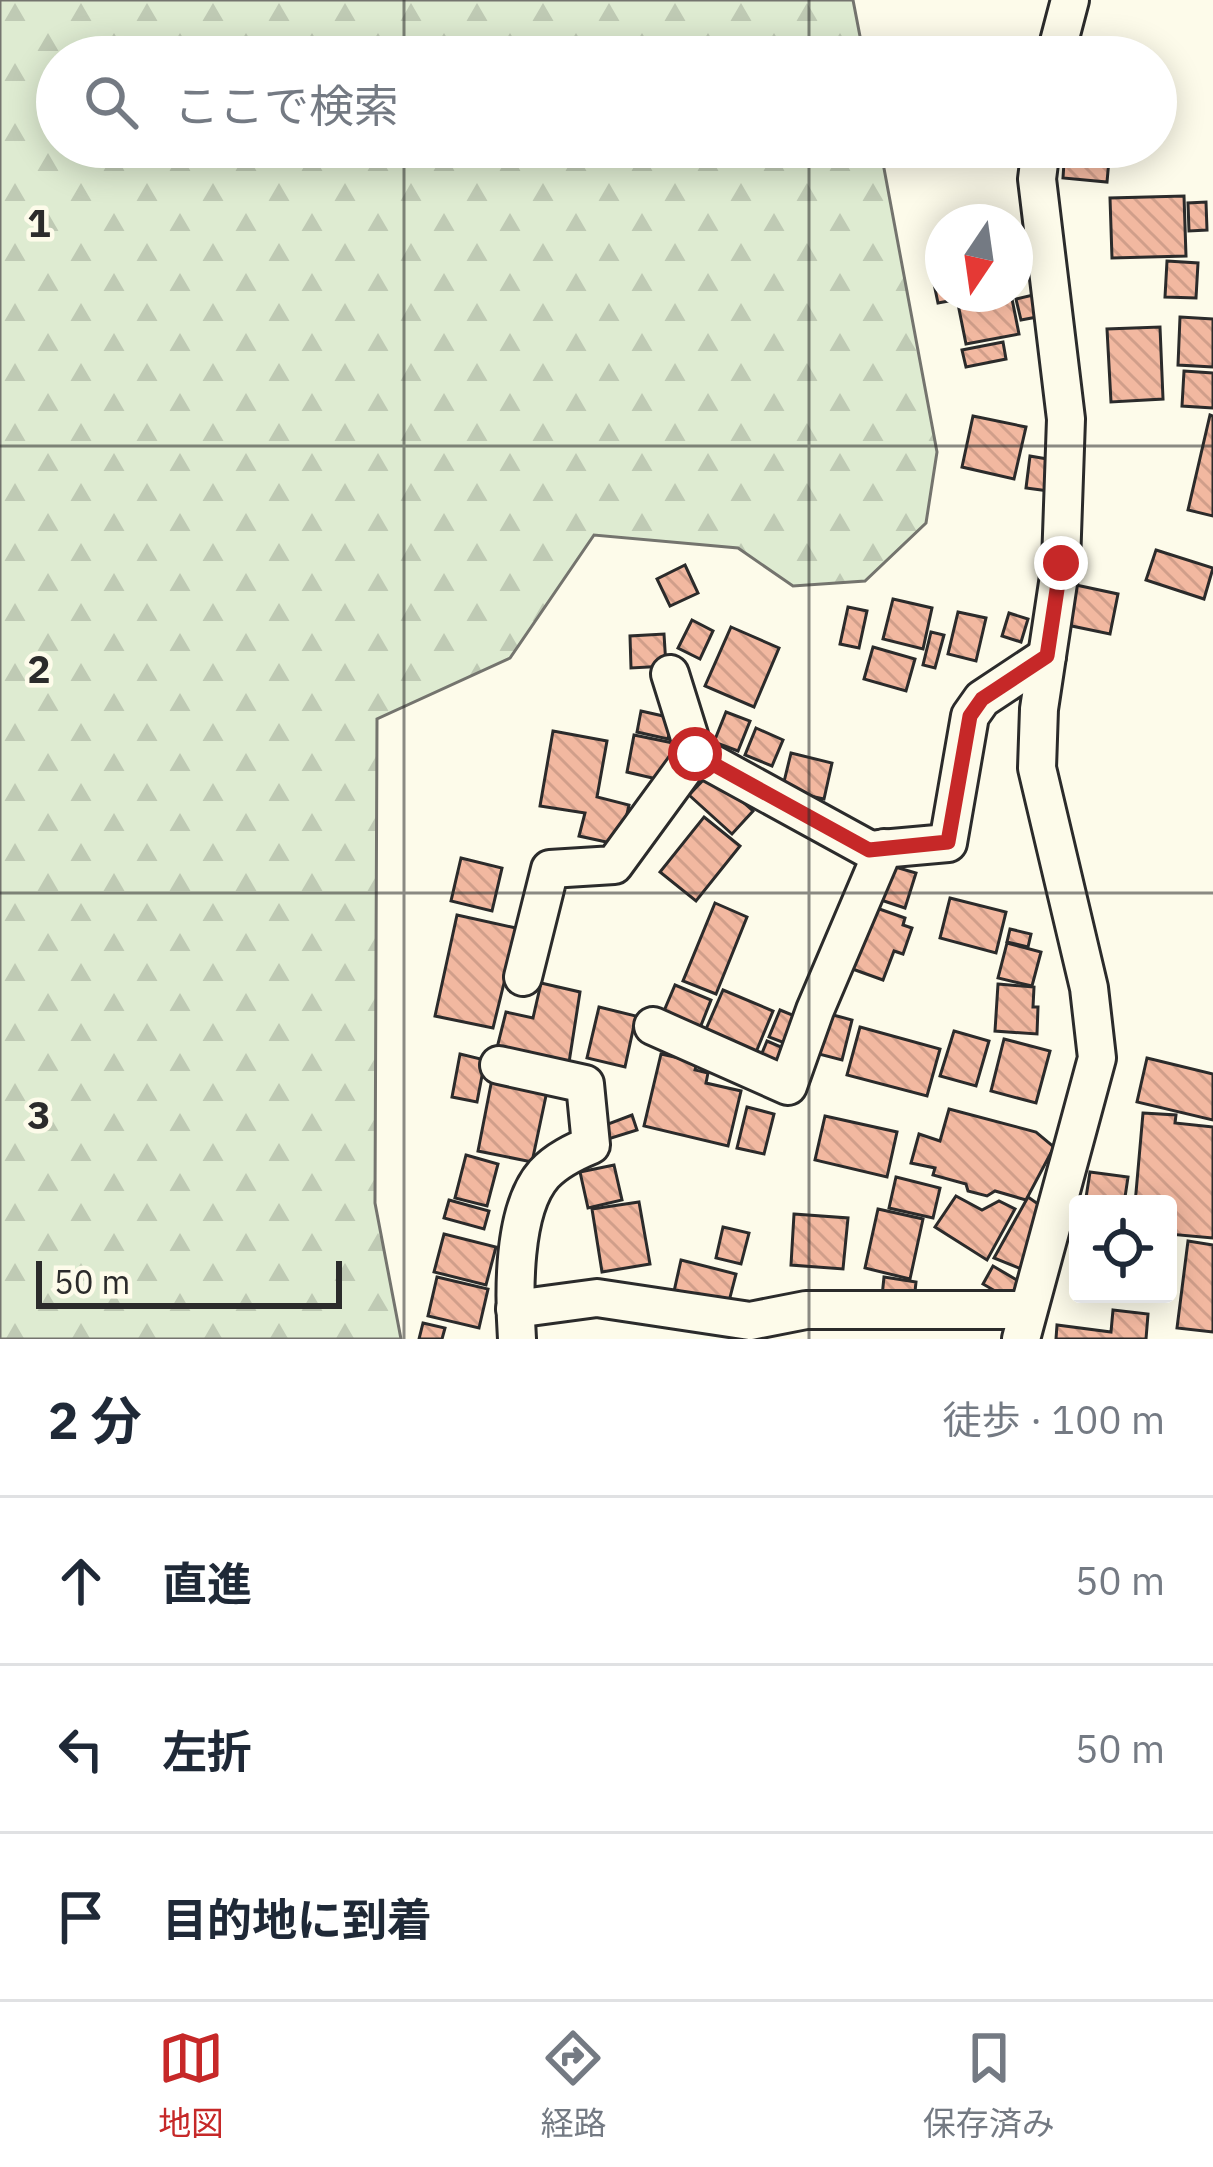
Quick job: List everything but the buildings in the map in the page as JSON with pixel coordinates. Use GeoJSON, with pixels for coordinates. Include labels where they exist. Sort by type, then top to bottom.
{"type":"FeatureCollection","features":[{"type":"Feature","properties":{"kind":"street"},"geometry":{"type":"LineString","coordinates":[[1061,36],[1070,0]]}},
{"type":"Feature","properties":{"kind":"street"},"geometry":{"type":"LineString","coordinates":[[499,1065],[585,1084],[592,1145],[566,1156],[541,1177],[523,1222],[514,1270],[516,1324],[597,1298],[750,1322],[806,1310],[1024,1325],[1097,1058],[1089,988],[1037,768],[1039,710],[1061,563],[1066,419],[1038,168]]}},
{"type":"Feature","properties":{"kind":"street"},"geometry":{"type":"LineString","coordinates":[[670,674],[695,754],[869,850],[948,842],[970,716],[982,699],[1047,656]]}},
{"type":"Feature","properties":{"kind":"street"},"geometry":{"type":"LineString","coordinates":[[523,977],[550,869],[614,865],[695,754]]}},
{"type":"Feature","properties":{"kind":"street"},"geometry":{"type":"LineString","coordinates":[[653,1026],[788,1086],[814,1010],[884,848]]}},
{"type":"Feature","properties":{"kind":"green space"},"geometry":{"type":"Polygon","coordinates":[[[0,0],[853,0],[860,36],[36,36],[36,168],[884,168],[937,452],[926,523],[865,581],[793,586],[738,548],[594,535],[510,658],[377,719],[375,1203],[401,1339],[0,1339],[0,0]]]}},
{"type":"Feature","properties":{"kind":"route"},"geometry":{"type":"LineString","coordinates":[[695,754],[869,850],[948,842],[970,716],[982,699],[1047,656],[1061,563]]}}]}
